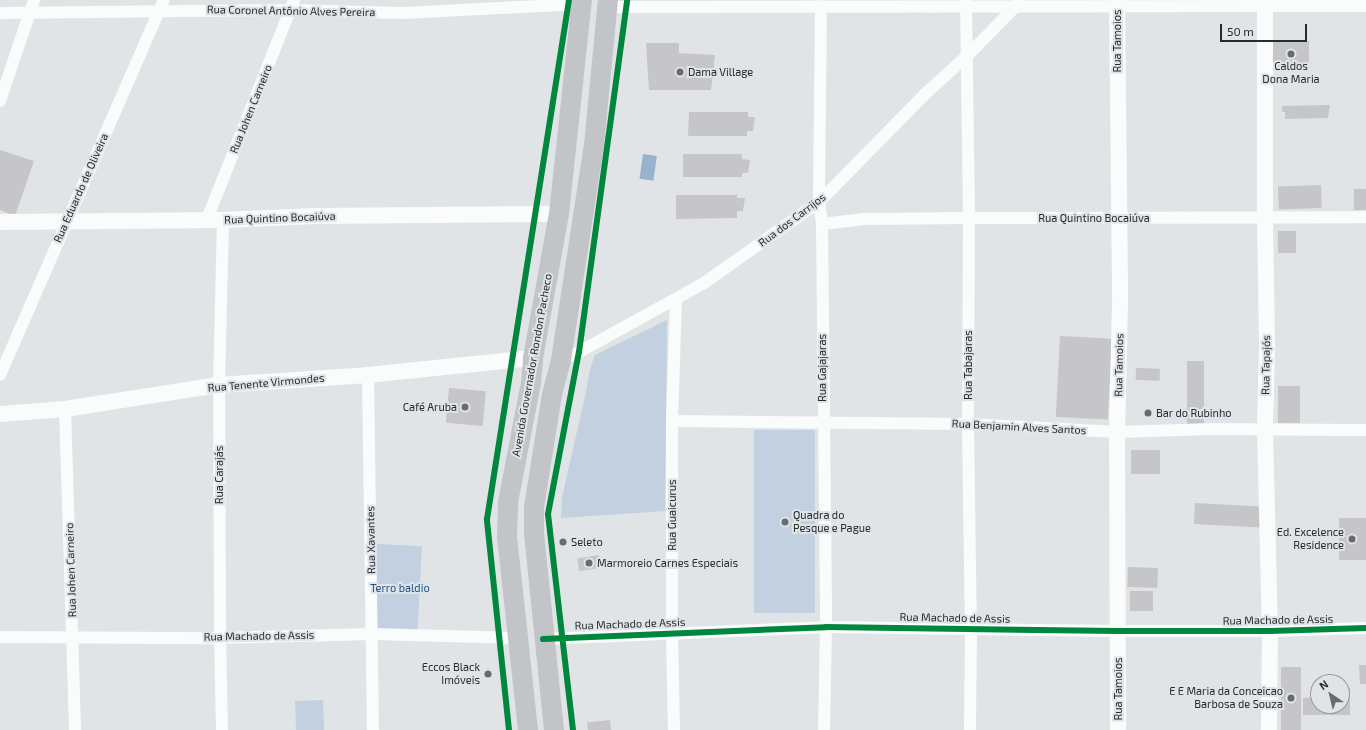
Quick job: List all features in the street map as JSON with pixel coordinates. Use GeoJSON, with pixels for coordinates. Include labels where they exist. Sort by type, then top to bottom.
{"type":"FeatureCollection","features":[{"type":"Feature","properties":{"kind":"main road","name":"Avenida Governador Rondon Pacheco"},"geometry":{"type":"LineString","coordinates":[[528,730],[507,536],[507,512],[531,383],[533,358],[559,214],[582,2]]}},
{"type":"Feature","properties":{"kind":"main road"},"geometry":{"type":"LineString","coordinates":[[554,730],[543,638],[534,534],[534,507],[552,394],[561,360],[594,145],[608,3]]}},
{"type":"Feature","properties":{"kind":"street"},"geometry":{"type":"LineString","coordinates":[[0,101],[34,0]]}},
{"type":"Feature","properties":{"kind":"street","name":"Rua Coronel Antônio Alves Pereira"},"geometry":{"type":"LineString","coordinates":[[0,13],[30,13],[161,5],[292,5],[402,13],[582,2]]}},
{"type":"Feature","properties":{"kind":"street"},"geometry":{"type":"LineString","coordinates":[[608,3],[821,6],[839,3],[1019,3],[1070,5],[1265,3],[1366,6]]}},
{"type":"Feature","properties":{"kind":"street","name":"Rua Tabajaras"},"geometry":{"type":"LineString","coordinates":[[966,3],[968,55],[969,218],[968,424],[971,628],[970,730]]}},
{"type":"Feature","properties":{"kind":"street","name":"Rua dos Carrijos"},"geometry":{"type":"LineString","coordinates":[[561,360],[579,352],[676,300],[704,283],[819,202],[924,95],[968,55],[1019,3]]}},
{"type":"Feature","properties":{"kind":"street","name":"Rua Tapajós"},"geometry":{"type":"LineString","coordinates":[[1265,3],[1265,217],[1267,340],[1265,430],[1270,631],[1269,730]]}},
{"type":"Feature","properties":{"kind":"street","name":"Rua Tamoios"},"geometry":{"type":"LineString","coordinates":[[1117,4],[1120,303],[1117,432],[1118,730]]}},
{"type":"Feature","properties":{"kind":"street","name":"Rua Eduardo de Oliveira"},"geometry":{"type":"LineString","coordinates":[[0,375],[161,5]]}},
{"type":"Feature","properties":{"kind":"street","name":"Rua Johen Carneiro"},"geometry":{"type":"LineString","coordinates":[[207,219],[292,5]]}},
{"type":"Feature","properties":{"kind":"street","name":"Rua Gajajaras"},"geometry":{"type":"LineString","coordinates":[[821,6],[819,202],[822,224],[826,627],[824,730]]}},
{"type":"Feature","properties":{"kind":"street","name":"Rua Quintino Bocaiúva"},"geometry":{"type":"LineString","coordinates":[[0,222],[67,220],[223,220],[315,216],[559,214]]}},
{"type":"Feature","properties":{"kind":"street","name":"Rua Quintino Bocaiúva"},"geometry":{"type":"LineString","coordinates":[[822,224],[865,219],[1366,217]]}},
{"type":"Feature","properties":{"kind":"street","name":"Rua Carajás"},"geometry":{"type":"LineString","coordinates":[[222,730],[219,386],[223,220]]}},
{"type":"Feature","properties":{"kind":"street","name":"Rua Guaicurus"},"geometry":{"type":"LineString","coordinates":[[674,730],[672,633],[672,421],[676,300]]}},
{"type":"Feature","properties":{"kind":"street","name":"Rua Tenente Virmondes"},"geometry":{"type":"LineString","coordinates":[[0,414],[65,409],[219,386],[368,374],[533,358]]}},
{"type":"Feature","properties":{"kind":"street","name":"Rua Xavantes"},"geometry":{"type":"LineString","coordinates":[[368,374],[373,634],[373,730]]}},
{"type":"Feature","properties":{"kind":"street","name":"Rua Johen Carneiro"},"geometry":{"type":"LineString","coordinates":[[65,409],[75,730]]}},
{"type":"Feature","properties":{"kind":"street","name":"Rua Benjamin Alves Santos"},"geometry":{"type":"LineString","coordinates":[[672,421],[968,424],[1117,432],[1366,430]]}},
{"type":"Feature","properties":{"kind":"street","name":"Rua Machado de Assis"},"geometry":{"type":"LineString","coordinates":[[543,638],[826,627],[1118,631],[1270,631],[1366,628]]}},
{"type":"Feature","properties":{"kind":"street","name":"Rua Machado de Assis"},"geometry":{"type":"LineString","coordinates":[[0,637],[220,638],[373,634],[518,638]]}},
{"type":"Feature","properties":{"kind":"green space"},"geometry":{"type":"Polygon","coordinates":[[[667,320],[665,511],[561,518],[562,497],[590,369],[595,355],[667,320]]]}},
{"type":"Feature","properties":{"kind":"green space","name":"Quadra do Pesque e Pague"},"geometry":{"type":"Polygon","coordinates":[[[754,430],[815,430],[815,613],[754,613],[754,430]]]}},
{"type":"Feature","properties":{"kind":"green space","name":"Terro baldio"},"geometry":{"type":"Polygon","coordinates":[[[377,544],[422,546],[417,632],[372,630],[377,544]]]}},
{"type":"Feature","properties":{"kind":"green space"},"geometry":{"type":"Polygon","coordinates":[[[323,700],[324,730],[296,730],[295,701],[323,700]]]}},
{"type":"Feature","properties":{"kind":"water"},"geometry":{"type":"Polygon","coordinates":[[[643,154],[657,156],[653,181],[640,179],[643,154]]]}},
{"type":"Feature","properties":{"kind":"building","name":"Caldos Dona Maria"},"geometry":{"type":"Polygon","coordinates":[[[1273,41],[1309,41],[1309,69],[1273,69],[1273,41]]]}},
{"type":"Feature","properties":{"kind":"building","name":"Dama Village"},"geometry":{"type":"Polygon","coordinates":[[[646,43],[679,43],[679,53],[715,55],[711,90],[649,90],[646,43]]]}},
{"type":"Feature","properties":{"kind":"building"},"geometry":{"type":"Polygon","coordinates":[[[1330,105],[1328,118],[1285,119],[1285,112],[1282,112],[1282,106],[1330,105]]]}},
{"type":"Feature","properties":{"kind":"building"},"geometry":{"type":"Polygon","coordinates":[[[689,112],[748,112],[748,117],[755,117],[753,131],[747,131],[747,136],[688,136],[689,112]]]}},
{"type":"Feature","properties":{"kind":"building"},"geometry":{"type":"Polygon","coordinates":[[[0,150],[34,161],[15,216],[0,210],[0,150]]]}},
{"type":"Feature","properties":{"kind":"building"},"geometry":{"type":"Polygon","coordinates":[[[683,154],[742,154],[742,159],[750,160],[748,173],[742,173],[742,177],[683,177],[683,154]]]}},
{"type":"Feature","properties":{"kind":"building"},"geometry":{"type":"Polygon","coordinates":[[[1321,185],[1322,208],[1279,209],[1278,187],[1321,185]]]}},
{"type":"Feature","properties":{"kind":"building"},"geometry":{"type":"Polygon","coordinates":[[[1354,189],[1366,189],[1366,210],[1354,210],[1354,189]]]}},
{"type":"Feature","properties":{"kind":"building"},"geometry":{"type":"Polygon","coordinates":[[[676,195],[737,195],[737,198],[745,198],[743,211],[737,211],[737,218],[676,219],[676,195]]]}},
{"type":"Feature","properties":{"kind":"building"},"geometry":{"type":"Polygon","coordinates":[[[1278,231],[1296,231],[1296,253],[1278,253],[1278,231]]]}},
{"type":"Feature","properties":{"kind":"building"},"geometry":{"type":"Polygon","coordinates":[[[1060,336],[1112,339],[1108,420],[1056,417],[1060,336]]]}},
{"type":"Feature","properties":{"kind":"building"},"geometry":{"type":"Polygon","coordinates":[[[1187,361],[1204,361],[1204,424],[1187,424],[1187,361]]]}},
{"type":"Feature","properties":{"kind":"building"},"geometry":{"type":"Polygon","coordinates":[[[1136,368],[1160,369],[1160,381],[1136,380],[1136,368]]]}},
{"type":"Feature","properties":{"kind":"building"},"geometry":{"type":"Polygon","coordinates":[[[1278,386],[1300,386],[1300,423],[1278,423],[1278,386]]]}},
{"type":"Feature","properties":{"kind":"building","name":"Café Aruba"},"geometry":{"type":"Polygon","coordinates":[[[449,388],[486,391],[483,426],[446,423],[449,388]]]}},
{"type":"Feature","properties":{"kind":"building"},"geometry":{"type":"Polygon","coordinates":[[[1131,450],[1160,450],[1160,474],[1131,474],[1131,450]]]}},
{"type":"Feature","properties":{"kind":"building"},"geometry":{"type":"Polygon","coordinates":[[[1195,503],[1261,506],[1260,527],[1194,524],[1195,503]]]}},
{"type":"Feature","properties":{"kind":"building","name":"Ed. Excelence Residence"},"geometry":{"type":"Polygon","coordinates":[[[1339,518],[1366,518],[1366,560],[1339,560],[1339,518]]]}},
{"type":"Feature","properties":{"kind":"building","name":"Marmoreio Carnes Especiais"},"geometry":{"type":"Polygon","coordinates":[[[599,555],[601,568],[579,571],[577,558],[599,555]]]}},
{"type":"Feature","properties":{"kind":"building"},"geometry":{"type":"Polygon","coordinates":[[[1128,567],[1158,568],[1157,588],[1127,587],[1128,567]]]}},
{"type":"Feature","properties":{"kind":"building"},"geometry":{"type":"Polygon","coordinates":[[[1130,591],[1153,591],[1153,611],[1130,611],[1130,591]]]}},
{"type":"Feature","properties":{"kind":"building"},"geometry":{"type":"Polygon","coordinates":[[[1359,665],[1366,665],[1366,684],[1360,684],[1359,665]]]}},
{"type":"Feature","properties":{"kind":"building","name":"E E Maria da Conceicao Barbosa de Souza"},"geometry":{"type":"Polygon","coordinates":[[[1281,667],[1301,667],[1301,730],[1281,730],[1281,667]]]}},
{"type":"Feature","properties":{"kind":"building"},"geometry":{"type":"Polygon","coordinates":[[[1303,698],[1310,698],[1310,714],[1350,715],[1303,715],[1303,698]]]}},
{"type":"Feature","properties":{"kind":"building"},"geometry":{"type":"Polygon","coordinates":[[[610,720],[611,730],[588,730],[587,722],[610,720]]]}},
{"type":"Feature","properties":{"kind":"cycle path"},"geometry":{"type":"LineString","coordinates":[[509,730],[487,519],[569,0]]}},
{"type":"Feature","properties":{"kind":"cycle path"},"geometry":{"type":"LineString","coordinates":[[573,730],[548,514],[579,352],[627,0]]}},
{"type":"Feature","properties":{"kind":"cycle path"},"geometry":{"type":"LineString","coordinates":[[543,639],[826,627],[1118,631],[1270,631],[1366,628]]}},
{"type":"Feature","properties":{"kind":"place","name":"Caldos Dona Maria"},"geometry":{"type":"Point","coordinates":[1291,54]}},
{"type":"Feature","properties":{"kind":"place","name":"Dama Village"},"geometry":{"type":"Point","coordinates":[680,72]}},
{"type":"Feature","properties":{"kind":"place","name":"Café Aruba"},"geometry":{"type":"Point","coordinates":[465,407]}},
{"type":"Feature","properties":{"kind":"place","name":"Bar do Rubinho"},"geometry":{"type":"Point","coordinates":[1148,413]}},
{"type":"Feature","properties":{"kind":"place","name":"Quadra do Pesque e Pague"},"geometry":{"type":"Point","coordinates":[785,522]}},
{"type":"Feature","properties":{"kind":"place","name":"Ed. Excelence Residence"},"geometry":{"type":"Point","coordinates":[1352,539]}},
{"type":"Feature","properties":{"kind":"place","name":"Seleto"},"geometry":{"type":"Point","coordinates":[563,542]}},
{"type":"Feature","properties":{"kind":"place","name":"Marmoreio Carnes Especiais"},"geometry":{"type":"Point","coordinates":[589,563]}},
{"type":"Feature","properties":{"kind":"place","name":"Eccos Black Imóveis"},"geometry":{"type":"Point","coordinates":[488,674]}},
{"type":"Feature","properties":{"kind":"place","name":"E E Maria da Conceicao Barbosa de Souza"},"geometry":{"type":"Point","coordinates":[1291,698]}}]}
